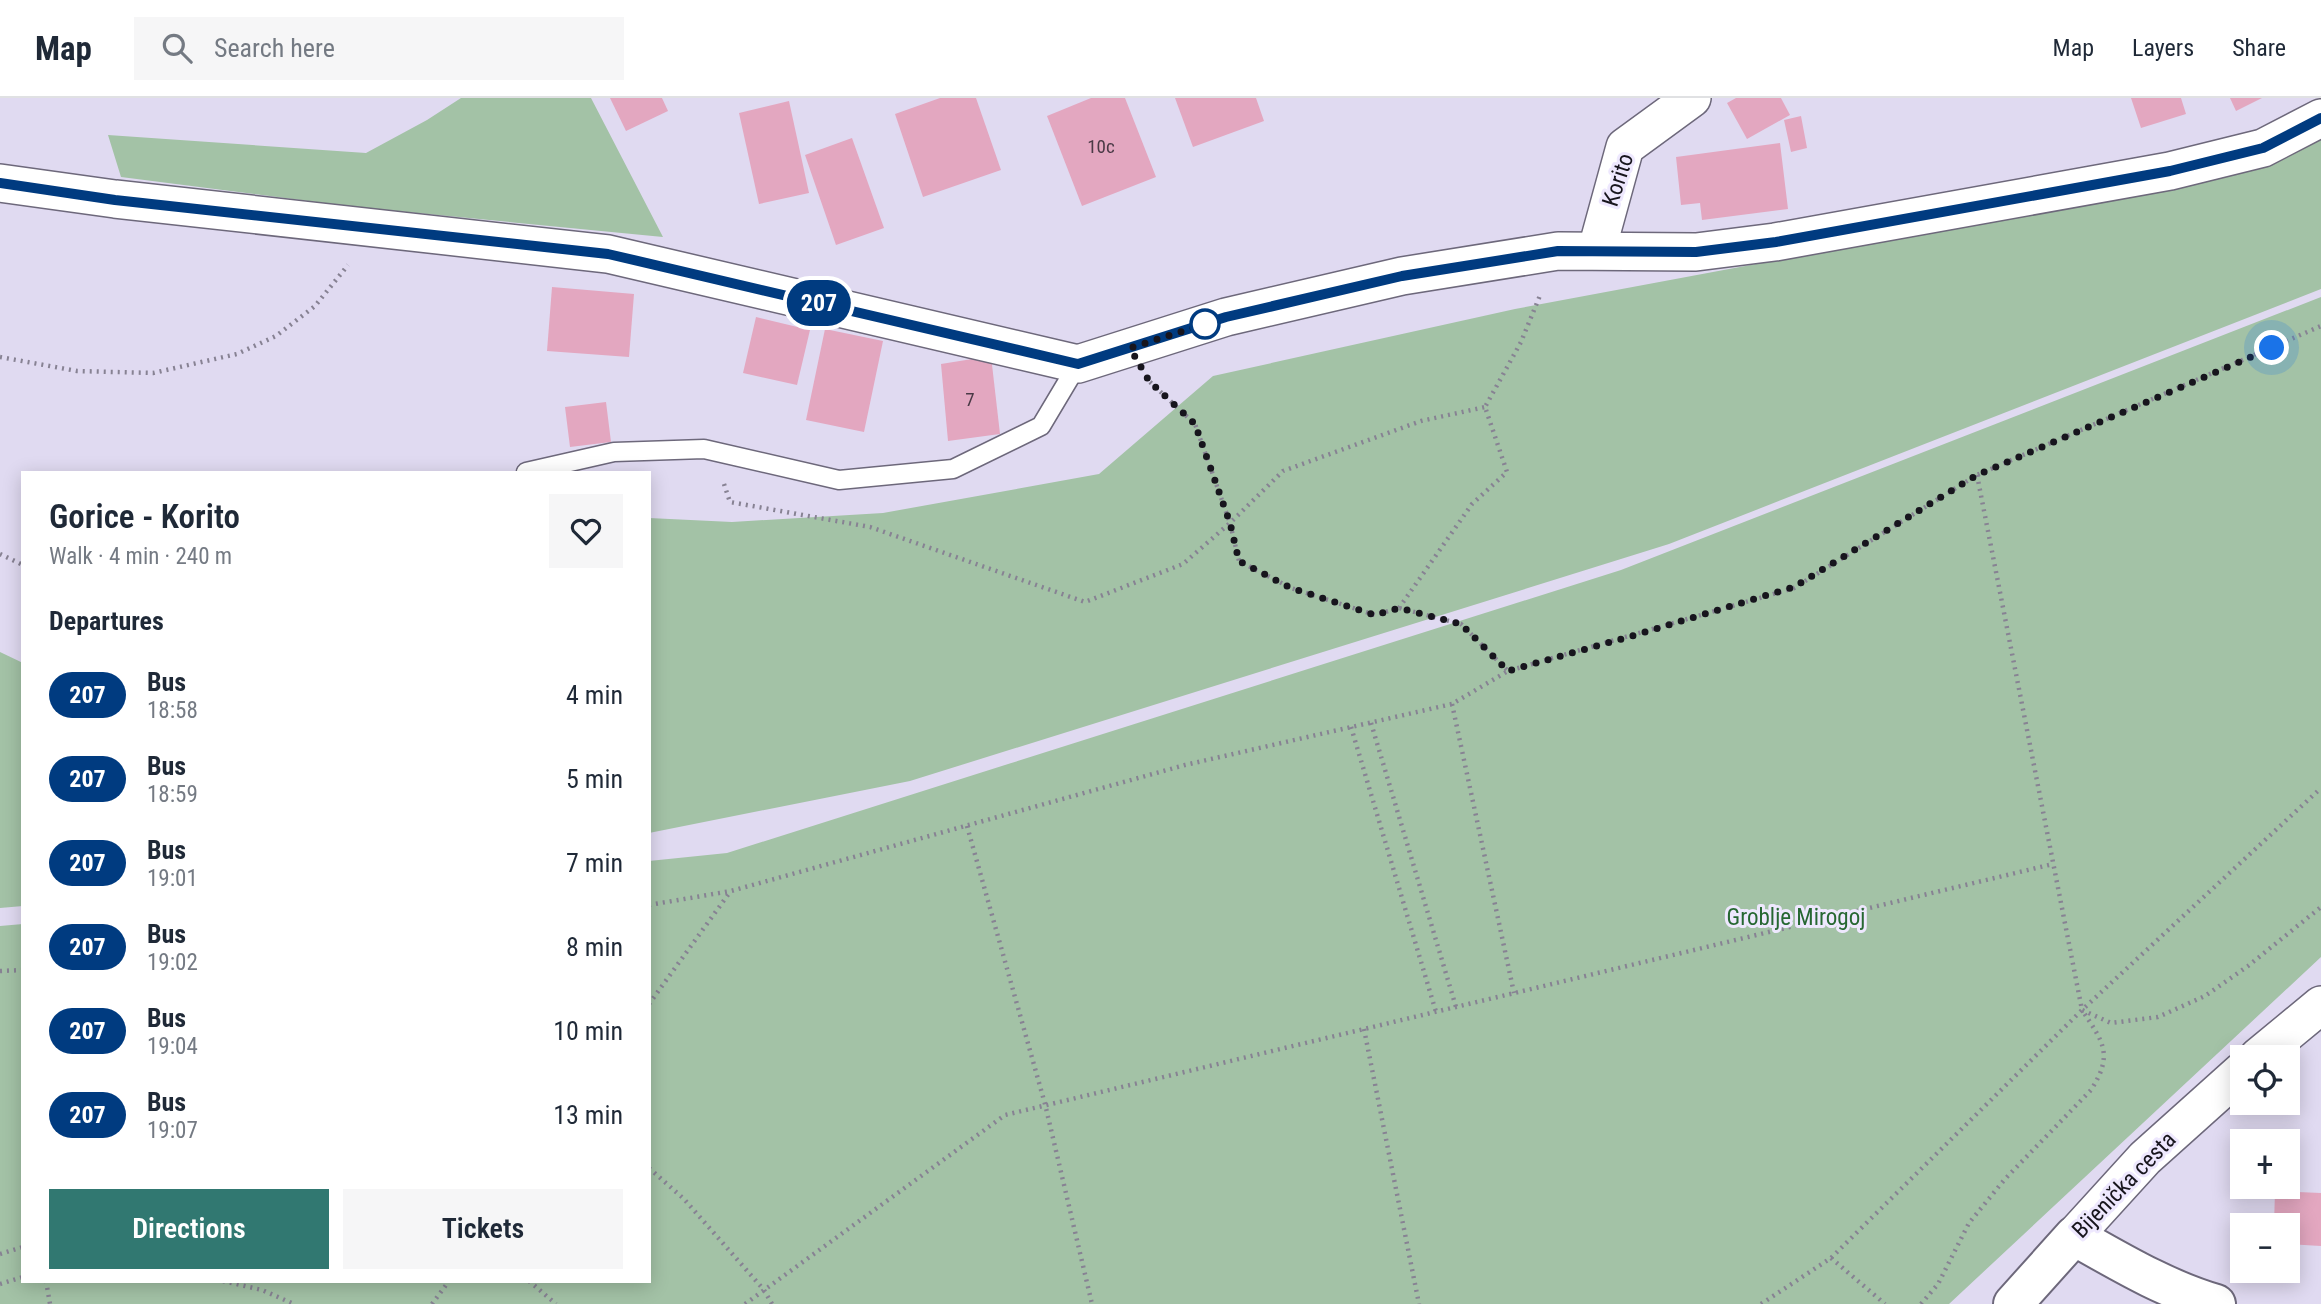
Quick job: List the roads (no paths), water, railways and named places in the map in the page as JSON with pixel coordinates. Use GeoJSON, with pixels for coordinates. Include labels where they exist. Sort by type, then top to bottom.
{"type":"FeatureCollection","features":[{"type":"Feature","properties":{"kind":"main road","name":"Bijenička cesta"},"geometry":{"type":"LineString","coordinates":[[2013,1304],[2074,1236]]}},
{"type":"Feature","properties":{"kind":"main road"},"geometry":{"type":"LineString","coordinates":[[2074,1236],[2149,1278],[2216,1304]]}},
{"type":"Feature","properties":{"kind":"street","name":"Korito"},"geometry":{"type":"LineString","coordinates":[[1597,249],[1625,147],[1687,100]]}},
{"type":"Feature","properties":{"kind":"street"},"geometry":{"type":"LineString","coordinates":[[0,183],[115,200],[608,254],[1078,364],[1226,317],[1402,276],[1558,251],[1597,249],[1696,252],[1776,242],[2170,171],[2263,148],[2321,118]]}},
{"type":"Feature","properties":{"kind":"street"},"geometry":{"type":"LineString","coordinates":[[2273,1045],[2321,1005]]}},
{"type":"Feature","properties":{"kind":"street","name":"Bijenička cesta"},"geometry":{"type":"LineString","coordinates":[[2074,1236],[2145,1158],[2230,1082]]}},
{"type":"Feature","properties":{"kind":"lane"},"geometry":{"type":"LineString","coordinates":[[530,471],[614,452],[704,449],[839,480],[953,469],[1041,426],[1078,364]]}},
{"type":"Feature","properties":{"kind":"park label","name":"Groblje Mirogoj"},"geometry":{"type":"Point","coordinates":[1796,917]}}]}
